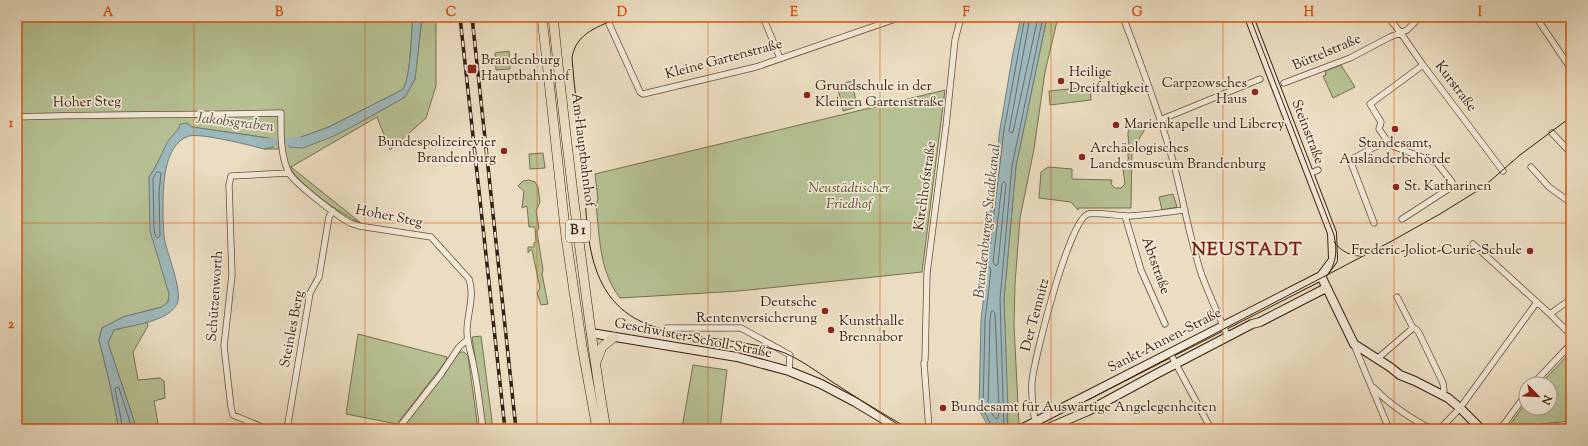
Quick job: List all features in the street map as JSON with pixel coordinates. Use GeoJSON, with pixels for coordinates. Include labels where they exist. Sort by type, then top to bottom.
{"type":"FeatureCollection","features":[{"type":"Feature","properties":{"kind":"main road","name":"Am Hauptbahnhof"},"geometry":{"type":"LineString","coordinates":[[542,17],[566,237],[579,331]]}},
{"type":"Feature","properties":{"kind":"main road","name":"Am Hauptbahnhof"},"geometry":{"type":"LineString","coordinates":[[553,17],[565,129],[591,333]]}},
{"type":"Feature","properties":{"kind":"main road"},"geometry":{"type":"LineString","coordinates":[[579,331],[591,333]]}},
{"type":"Feature","properties":{"kind":"main road","name":"B 1"},"geometry":{"type":"LineString","coordinates":[[579,331],[596,428]]}},
{"type":"Feature","properties":{"kind":"main road","name":"B 1"},"geometry":{"type":"LineString","coordinates":[[591,333],[606,429]]}},
{"type":"Feature","properties":{"kind":"main road"},"geometry":{"type":"LineString","coordinates":[[596,369],[599,352],[605,343],[614,337]]}},
{"type":"Feature","properties":{"kind":"street","name":"Kleine Gartenstraße"},"geometry":{"type":"LineString","coordinates":[[606,17],[640,92],[643,94],[756,67],[901,17]]}},
{"type":"Feature","properties":{"kind":"street"},"geometry":{"type":"LineString","coordinates":[[763,17],[780,58]]}},
{"type":"Feature","properties":{"kind":"street","name":"Kirchhofstraße"},"geometry":{"type":"LineString","coordinates":[[929,429],[924,361],[926,273],[946,126],[955,40],[961,17]]}},
{"type":"Feature","properties":{"kind":"street"},"geometry":{"type":"LineString","coordinates":[[1123,17],[1145,74],[1173,162],[1202,273],[1228,338]]}},
{"type":"Feature","properties":{"kind":"street","name":"Steinstraße"},"geometry":{"type":"LineString","coordinates":[[1249,17],[1332,233],[1333,259],[1321,276]]}},
{"type":"Feature","properties":{"kind":"street","name":"Kurstraße"},"geometry":{"type":"LineString","coordinates":[[1388,17],[1503,171]]}},
{"type":"Feature","properties":{"kind":"street","name":"Büttelstraße"},"geometry":{"type":"LineString","coordinates":[[1284,83],[1350,58],[1400,32],[1407,30],[1420,17]]}},
{"type":"Feature","properties":{"kind":"street"},"geometry":{"type":"LineString","coordinates":[[1536,17],[1571,69]]}},
{"type":"Feature","properties":{"kind":"street"},"geometry":{"type":"LineString","coordinates":[[1402,219],[1450,188],[1452,182],[1437,163],[1390,145],[1379,129],[1381,122],[1370,104],[1423,65]]}},
{"type":"Feature","properties":{"kind":"street"},"geometry":{"type":"LineString","coordinates":[[1160,120],[1260,80]]}},
{"type":"Feature","properties":{"kind":"street","name":"Hoher Steg"},"geometry":{"type":"LineString","coordinates":[[17,117],[126,114],[171,116],[281,113],[282,149],[289,174],[333,212],[350,222],[359,226],[404,232],[434,240],[469,279],[471,284],[471,297],[467,331],[483,429]]}},
{"type":"Feature","properties":{"kind":"street"},"geometry":{"type":"LineString","coordinates":[[1552,132],[1571,153]]}},
{"type":"Feature","properties":{"kind":"street"},"geometry":{"type":"LineString","coordinates":[[1374,223],[1350,160],[1386,141]]}},
{"type":"Feature","properties":{"kind":"street"},"geometry":{"type":"LineString","coordinates":[[1530,167],[1549,187],[1571,203]]}},
{"type":"Feature","properties":{"kind":"street"},"geometry":{"type":"LineString","coordinates":[[1310,174],[1318,170]]}},
{"type":"Feature","properties":{"kind":"street","name":"Schützenworth"},"geometry":{"type":"LineString","coordinates":[[267,429],[233,415],[231,407],[224,346],[232,275],[229,186],[231,176],[289,174]]}},
{"type":"Feature","properties":{"kind":"street"},"geometry":{"type":"LineString","coordinates":[[1125,216],[1185,210]]}},
{"type":"Feature","properties":{"kind":"street","name":"Steinles Berg"},"geometry":{"type":"LineString","coordinates":[[287,429],[310,293],[319,277],[329,217],[333,212]]}},
{"type":"Feature","properties":{"kind":"street","name":"Der Temnitz"},"geometry":{"type":"LineString","coordinates":[[1035,422],[1032,402],[1032,381],[1051,302],[1066,250],[1076,227],[1081,218],[1088,214],[1125,216]]}},
{"type":"Feature","properties":{"kind":"street","name":"Abtstraße"},"geometry":{"type":"LineString","coordinates":[[1125,216],[1141,270],[1165,324]]}},
{"type":"Feature","properties":{"kind":"street"},"geometry":{"type":"LineString","coordinates":[[1473,244],[1571,335]]}},
{"type":"Feature","properties":{"kind":"street"},"geometry":{"type":"LineString","coordinates":[[1321,276],[1354,344],[1389,429]]}},
{"type":"Feature","properties":{"kind":"street","name":"Sankt-Annen-Straße"},"geometry":{"type":"LineString","coordinates":[[1021,429],[1321,276]]}},
{"type":"Feature","properties":{"kind":"street","name":"Sankt-Annen-Straße"},"geometry":{"type":"LineString","coordinates":[[1046,429],[1088,411],[1252,324],[1260,322],[1326,288]]}},
{"type":"Feature","properties":{"kind":"street"},"geometry":{"type":"LineString","coordinates":[[1397,297],[1413,328],[1416,329],[1444,385],[1442,396]]}},
{"type":"Feature","properties":{"kind":"street"},"geometry":{"type":"LineString","coordinates":[[1550,314],[1571,299]]}},
{"type":"Feature","properties":{"kind":"street"},"geometry":{"type":"LineString","coordinates":[[1440,429],[1460,408],[1537,302]]}},
{"type":"Feature","properties":{"kind":"street","name":"Geschwister-Scholl-Straße"},"geometry":{"type":"LineString","coordinates":[[668,328],[741,328],[790,355],[789,371]]}},
{"type":"Feature","properties":{"kind":"street"},"geometry":{"type":"LineString","coordinates":[[1377,359],[1413,328]]}},
{"type":"Feature","properties":{"kind":"street","name":"Geschwister-Scholl-Straße"},"geometry":{"type":"LineString","coordinates":[[591,333],[737,357],[789,371],[821,384],[900,429]]}},
{"type":"Feature","properties":{"kind":"street"},"geometry":{"type":"LineString","coordinates":[[400,429],[402,424],[441,374],[459,347],[468,339]]}},
{"type":"Feature","properties":{"kind":"street"},"geometry":{"type":"LineString","coordinates":[[1354,344],[1400,375],[1442,396],[1460,408],[1481,429]]}},
{"type":"Feature","properties":{"kind":"street"},"geometry":{"type":"LineString","coordinates":[[1541,376],[1571,344]]}},
{"type":"Feature","properties":{"kind":"street"},"geometry":{"type":"LineString","coordinates":[[1170,353],[1211,429]]}},
{"type":"Feature","properties":{"kind":"street"},"geometry":{"type":"LineString","coordinates":[[1371,385],[1383,397],[1403,412],[1431,429]]}},
{"type":"Feature","properties":{"kind":"street"},"geometry":{"type":"LineString","coordinates":[[1499,429],[1518,405]]}},
{"type":"Feature","properties":{"kind":"green space"},"geometry":{"type":"Polygon","coordinates":[[[17,17],[413,17],[409,67],[405,85],[402,90],[329,127],[290,141],[289,147],[359,123],[405,97],[415,79],[422,17],[436,17],[436,86],[426,118],[390,150],[377,117],[291,167],[361,223],[321,199],[294,174],[286,159],[283,136],[278,138],[279,149],[264,149],[273,147],[268,138],[192,127],[187,123],[180,128],[174,134],[149,177],[169,294],[168,302],[162,307],[123,317],[102,328],[99,340],[119,429],[17,429],[17,17]]]}},
{"type":"Feature","properties":{"kind":"green space"},"geometry":{"type":"Polygon","coordinates":[[[1047,17],[1058,17],[1045,72],[1034,149],[1020,218],[1015,284],[1014,325],[1019,424],[1008,428],[1004,299],[1016,166],[1047,17]]]}},
{"type":"Feature","properties":{"kind":"green space"},"geometry":{"type":"Polygon","coordinates":[[[509,51],[510,69],[496,70],[495,53],[509,51]]]}},
{"type":"Feature","properties":{"kind":"green space"},"geometry":{"type":"Polygon","coordinates":[[[1341,65],[1355,87],[1333,98],[1323,76],[1326,75],[1325,71],[1341,65]]]}},
{"type":"Feature","properties":{"kind":"green space"},"geometry":{"type":"Polygon","coordinates":[[[852,81],[857,107],[843,111],[837,85],[852,81]]]}},
{"type":"Feature","properties":{"kind":"green space"},"geometry":{"type":"Polygon","coordinates":[[[1090,87],[1091,100],[1050,105],[1049,91],[1090,87]]]}},
{"type":"Feature","properties":{"kind":"green space","name":"Neustädtischer Friedhof"},"geometry":{"type":"Polygon","coordinates":[[[945,90],[922,272],[739,291],[620,298],[613,287],[604,265],[600,242],[596,205],[598,199],[595,174],[945,90]]]}},
{"type":"Feature","properties":{"kind":"green space"},"geometry":{"type":"Polygon","coordinates":[[[1148,124],[1135,146],[1132,147],[1131,208],[1078,208],[1078,210],[1071,202],[1039,198],[1041,172],[1048,167],[1072,169],[1072,179],[1112,180],[1111,184],[1115,188],[1121,188],[1125,184],[1123,169],[1125,169],[1124,164],[1128,165],[1129,158],[1129,131],[1127,129],[1131,129],[1131,126],[1127,125],[1148,124]]]}},
{"type":"Feature","properties":{"kind":"green space"},"geometry":{"type":"Polygon","coordinates":[[[543,153],[545,168],[530,169],[529,154],[543,153]]]}},
{"type":"Feature","properties":{"kind":"green space"},"geometry":{"type":"Polygon","coordinates":[[[529,180],[535,182],[538,187],[540,202],[536,211],[539,228],[537,232],[543,270],[542,274],[548,304],[541,305],[537,293],[540,288],[532,250],[528,253],[528,247],[534,247],[534,243],[536,242],[535,227],[529,227],[527,206],[522,208],[524,191],[518,186],[523,181],[529,180]]]}},
{"type":"Feature","properties":{"kind":"green space"},"geometry":{"type":"Polygon","coordinates":[[[1173,194],[1177,207],[1162,210],[1159,197],[1173,194]]]}},
{"type":"Feature","properties":{"kind":"green space"},"geometry":{"type":"Polygon","coordinates":[[[147,322],[148,326],[133,352],[138,380],[160,378],[164,381],[165,398],[154,401],[158,423],[140,429],[135,424],[108,343],[114,330],[147,322]]]}},
{"type":"Feature","properties":{"kind":"green space"},"geometry":{"type":"Polygon","coordinates":[[[358,334],[447,357],[446,361],[397,424],[346,414],[358,334]]]}},
{"type":"Feature","properties":{"kind":"green space"},"geometry":{"type":"Polygon","coordinates":[[[481,336],[493,429],[486,429],[472,337],[481,336]]]}},
{"type":"Feature","properties":{"kind":"green space"},"geometry":{"type":"Polygon","coordinates":[[[459,352],[464,352],[468,356],[478,429],[402,429],[404,423],[443,376],[459,352]]]}},
{"type":"Feature","properties":{"kind":"green space"},"geometry":{"type":"Polygon","coordinates":[[[1571,352],[1571,421],[1541,424],[1542,429],[1507,429],[1518,413],[1518,416],[1558,416],[1558,376],[1548,376],[1571,352]]]}},
{"type":"Feature","properties":{"kind":"green space"},"geometry":{"type":"Polygon","coordinates":[[[693,365],[727,370],[720,429],[682,428],[693,365]]]}},
{"type":"Feature","properties":{"kind":"water"},"geometry":{"type":"Polygon","coordinates":[[[413,17],[422,17],[415,79],[405,97],[334,136],[303,148],[289,147],[290,141],[329,127],[402,90],[405,85],[409,67],[413,17]]]}},
{"type":"Feature","properties":{"kind":"water"},"geometry":{"type":"Polygon","coordinates":[[[1021,17],[1047,17],[1016,166],[1004,299],[1008,429],[990,429],[979,410],[981,320],[987,270],[983,269],[1000,129],[1013,53],[1021,17]]]}},
{"type":"Feature","properties":{"kind":"water"},"geometry":{"type":"Polygon","coordinates":[[[187,123],[192,127],[268,138],[273,140],[273,147],[264,149],[204,136],[189,136],[180,141],[173,149],[168,160],[164,184],[163,218],[164,239],[178,288],[178,301],[168,314],[160,318],[150,322],[114,330],[108,343],[135,424],[140,429],[119,429],[99,340],[102,328],[123,317],[162,307],[168,302],[169,294],[150,231],[149,177],[168,141],[179,128],[180,124],[187,123]]]}},
{"type":"Feature","properties":{"kind":"waterway","name":"Jakobsgraben"},"geometry":{"type":"LineString","coordinates":[[264,142],[290,142],[299,140]]}},
{"type":"Feature","properties":{"kind":"tram line"},"geometry":{"type":"LineString","coordinates":[[620,17],[583,36],[574,49],[572,58],[583,157],[588,233],[592,257],[600,280],[612,299],[630,315],[655,327],[686,334],[762,346],[785,353],[797,359],[905,429]]}},
{"type":"Feature","properties":{"kind":"tram line"},"geometry":{"type":"LineString","coordinates":[[1250,17],[1334,235],[1336,255],[1334,264],[1329,273]]}},
{"type":"Feature","properties":{"kind":"tram line"},"geometry":{"type":"LineString","coordinates":[[1088,400],[1390,242],[1440,214],[1482,188],[1520,155],[1571,117]]}},
{"type":"Feature","properties":{"kind":"tram line"},"geometry":{"type":"LineString","coordinates":[[1334,242],[1346,252],[1361,256]]}},
{"type":"Feature","properties":{"kind":"railway"},"geometry":{"type":"LineString","coordinates":[[460,17],[505,429]]}},
{"type":"Feature","properties":{"kind":"railway"},"geometry":{"type":"LineString","coordinates":[[472,17],[516,429]]}},
{"type":"Feature","properties":{"kind":"place","name":"Brandenburg Hauptbahnhof"},"geometry":{"type":"Point","coordinates":[472,69]}},
{"type":"Feature","properties":{"kind":"place","name":"Heilige Dreifaltigkeit"},"geometry":{"type":"Point","coordinates":[1061,81]}},
{"type":"Feature","properties":{"kind":"place","name":"Carpzowsches Haus"},"geometry":{"type":"Point","coordinates":[1255,92]}},
{"type":"Feature","properties":{"kind":"place","name":"Grundschule in der Kleinen Gartenstraße"},"geometry":{"type":"Point","coordinates":[807,95]}},
{"type":"Feature","properties":{"kind":"place","name":"Marienkapelle und Liberey"},"geometry":{"type":"Point","coordinates":[1116,125]}},
{"type":"Feature","properties":{"kind":"place","name":"Standesamt, Ausländerbehörde"},"geometry":{"type":"Point","coordinates":[1395,129]}},
{"type":"Feature","properties":{"kind":"place","name":"Bundespolizeirevier Brandenburg"},"geometry":{"type":"Point","coordinates":[504,151]}},
{"type":"Feature","properties":{"kind":"place","name":"Archäologisches Landesmuseum Brandenburg"},"geometry":{"type":"Point","coordinates":[1082,157]}},
{"type":"Feature","properties":{"kind":"place","name":"St. Katharinen"},"geometry":{"type":"Point","coordinates":[1396,187]}},
{"type":"Feature","properties":{"kind":"place","name":"Frederic-Joliot-Curie-Schule"},"geometry":{"type":"Point","coordinates":[1530,251]}},
{"type":"Feature","properties":{"kind":"place","name":"Deutsche Rentenversicherung"},"geometry":{"type":"Point","coordinates":[825,311]}},
{"type":"Feature","properties":{"kind":"place","name":"Kunsthalle Brennabor"},"geometry":{"type":"Point","coordinates":[831,330]}},
{"type":"Feature","properties":{"kind":"place","name":"Bundesamt für Auswärtige Angelegenheiten"},"geometry":{"type":"Point","coordinates":[943,408]}},
{"type":"Feature","properties":{"kind":"district","name":"NEUSTADT"},"geometry":{"type":"Point","coordinates":[1247,251]}},
{"type":"Feature","properties":{"kind":"water label","name":"Brandenburger Stadtkanal"},"geometry":{"type":"Point","coordinates":[988,221]}}]}
